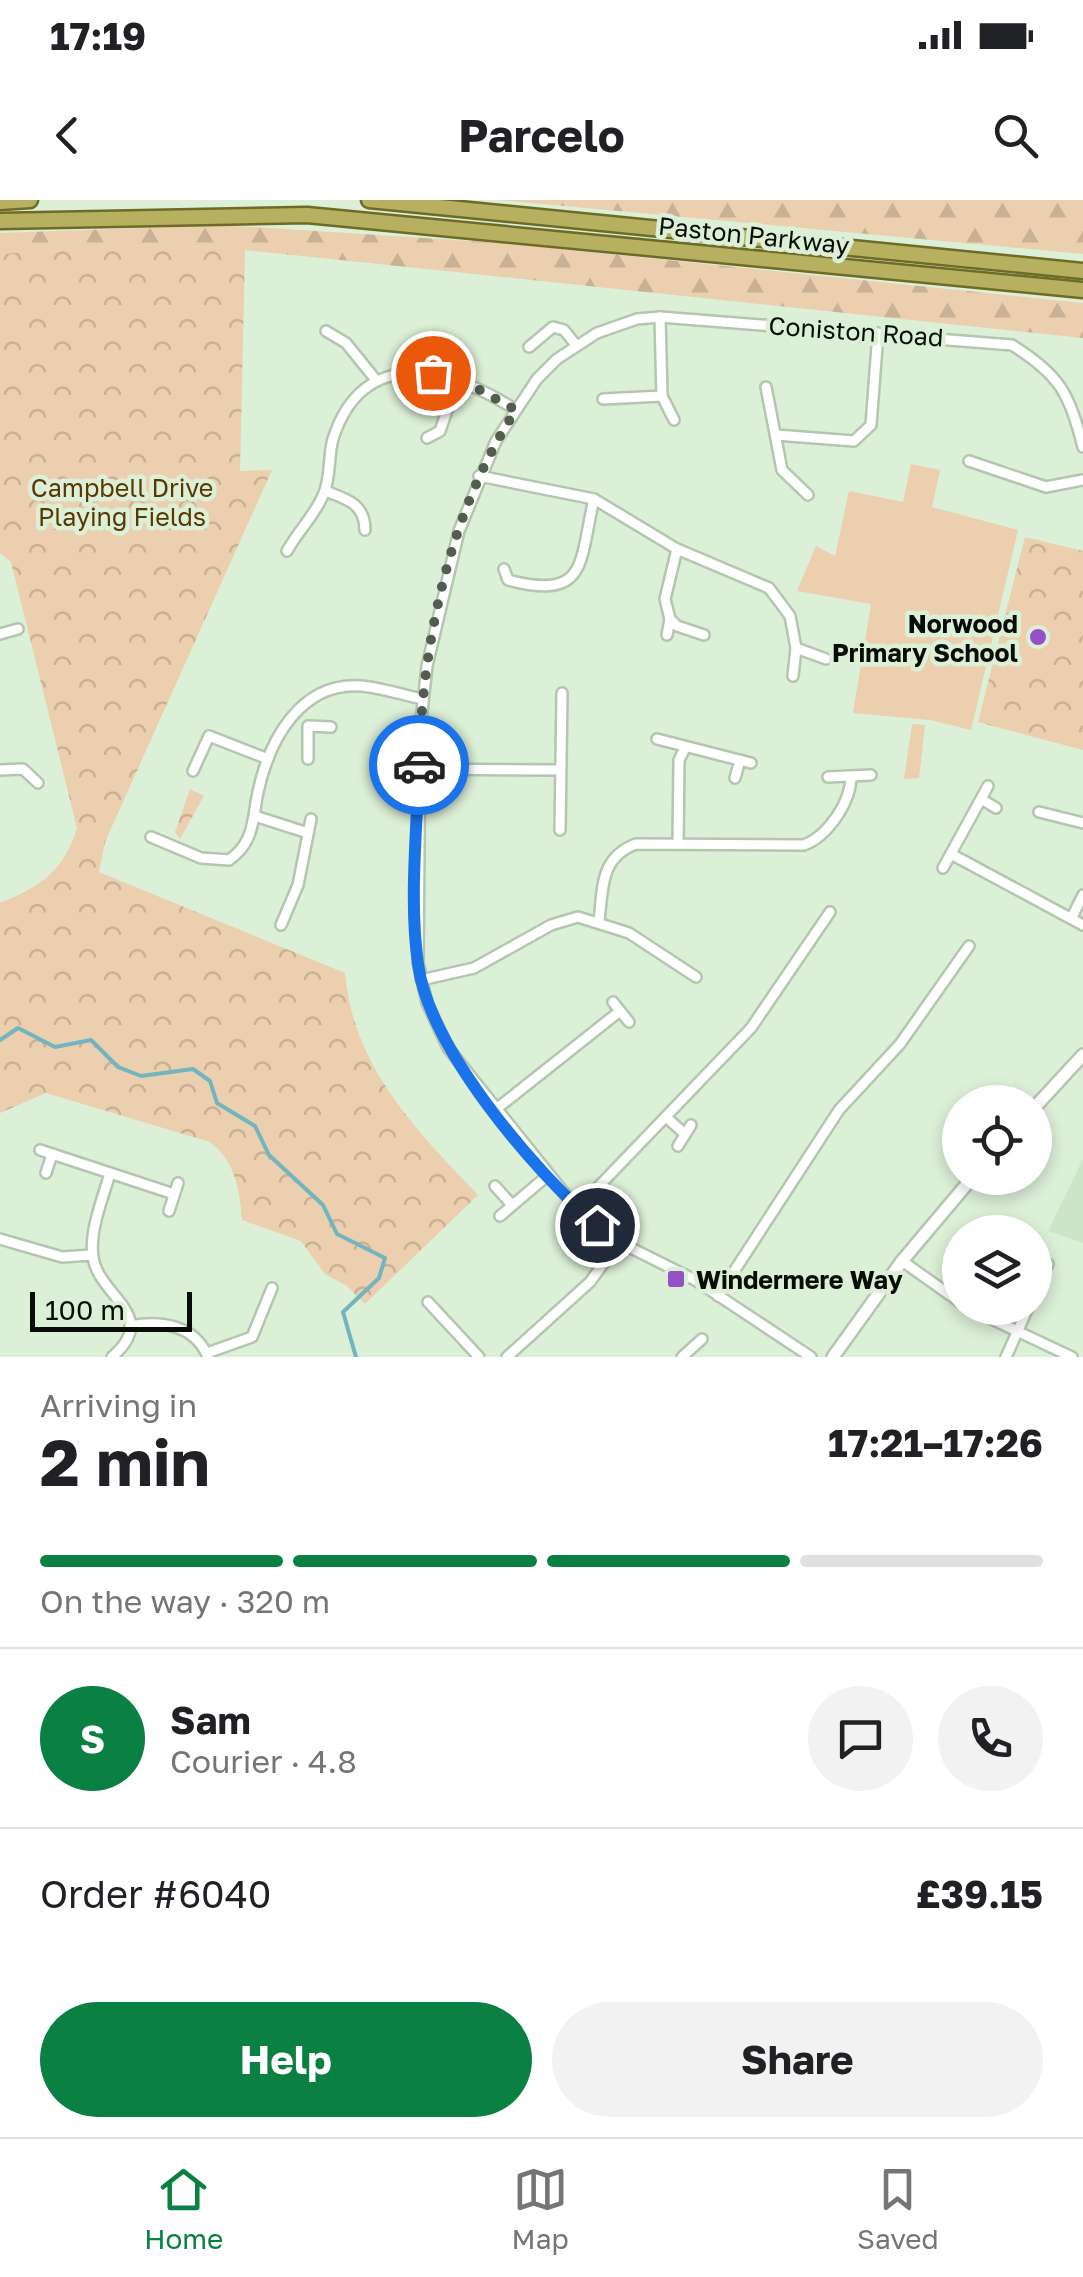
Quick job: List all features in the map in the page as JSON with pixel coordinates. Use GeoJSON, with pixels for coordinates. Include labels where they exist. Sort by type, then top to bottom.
{"type":"FeatureCollection","features":[{"type":"Feature","properties":{"kind":"highway"},"geometry":{"type":"LineString","coordinates":[[0,202],[30,200]]}},
{"type":"Feature","properties":{"kind":"highway","name":"Paston Parkway"},"geometry":{"type":"LineString","coordinates":[[369,200],[1083,271]]}},
{"type":"Feature","properties":{"kind":"highway","name":"Paston Parkway"},"geometry":{"type":"LineString","coordinates":[[0,221],[307,216],[1083,290]]}},
{"type":"Feature","properties":{"kind":"street","name":"Coniston Road"},"geometry":{"type":"LineString","coordinates":[[812,1357],[718,1296],[619,1242],[578,1208],[547,1176],[448,1048],[421,980],[416,929],[418,769],[422,699],[458,531],[478,476],[537,379],[576,345],[617,324],[660,317],[1012,345],[1056,378],[1072,404],[1083,447]]}},
{"type":"Feature","properties":{"kind":"street"},"geometry":{"type":"LineString","coordinates":[[660,317],[662,396],[674,420]]}},
{"type":"Feature","properties":{"kind":"street"},"geometry":{"type":"LineString","coordinates":[[529,347],[553,327],[564,330],[576,345]]}},
{"type":"Feature","properties":{"kind":"street"},"geometry":{"type":"LineString","coordinates":[[326,330],[346,343],[376,380]]}},
{"type":"Feature","properties":{"kind":"street"},"geometry":{"type":"LineString","coordinates":[[776,435],[854,441],[871,425],[878,332]]}},
{"type":"Feature","properties":{"kind":"street"},"geometry":{"type":"LineString","coordinates":[[287,551],[325,491],[334,439],[352,404],[376,380],[412,373],[458,378],[516,410]]}},
{"type":"Feature","properties":{"kind":"street"},"geometry":{"type":"LineString","coordinates":[[427,438],[440,431],[458,378]]}},
{"type":"Feature","properties":{"kind":"street"},"geometry":{"type":"LineString","coordinates":[[766,386],[782,470],[808,495]]}},
{"type":"Feature","properties":{"kind":"street"},"geometry":{"type":"LineString","coordinates":[[603,398],[662,396]]}},
{"type":"Feature","properties":{"kind":"street"},"geometry":{"type":"LineString","coordinates":[[969,462],[1046,487],[1083,480]]}},
{"type":"Feature","properties":{"kind":"street"},"geometry":{"type":"LineString","coordinates":[[478,476],[594,499],[677,549],[770,588],[787,606],[796,648],[793,676]]}},
{"type":"Feature","properties":{"kind":"street"},"geometry":{"type":"LineString","coordinates":[[325,491],[356,504],[366,517],[366,530]]}},
{"type":"Feature","properties":{"kind":"street"},"geometry":{"type":"LineString","coordinates":[[504,569],[508,580],[515,582],[556,588],[568,582],[576,572],[594,499]]}},
{"type":"Feature","properties":{"kind":"street"},"geometry":{"type":"LineString","coordinates":[[667,635],[670,619],[665,599],[677,549]]}},
{"type":"Feature","properties":{"kind":"street"},"geometry":{"type":"LineString","coordinates":[[670,619],[678,626],[704,634]]}},
{"type":"Feature","properties":{"kind":"street"},"geometry":{"type":"LineString","coordinates":[[0,634],[18,628]]}},
{"type":"Feature","properties":{"kind":"street"},"geometry":{"type":"LineString","coordinates":[[796,648],[826,659]]}},
{"type":"Feature","properties":{"kind":"street"},"geometry":{"type":"LineString","coordinates":[[151,838],[201,858],[229,860],[250,837],[268,760],[294,714],[318,695],[360,686],[422,699]]}},
{"type":"Feature","properties":{"kind":"street"},"geometry":{"type":"LineString","coordinates":[[560,830],[562,693]]}},
{"type":"Feature","properties":{"kind":"street"},"geometry":{"type":"LineString","coordinates":[[294,714],[308,726],[331,727]]}},
{"type":"Feature","properties":{"kind":"street"},"geometry":{"type":"LineString","coordinates":[[308,726],[308,759]]}},
{"type":"Feature","properties":{"kind":"street"},"geometry":{"type":"LineString","coordinates":[[193,771],[209,736],[268,760]]}},
{"type":"Feature","properties":{"kind":"street"},"geometry":{"type":"LineString","coordinates":[[657,739],[751,763]]}},
{"type":"Feature","properties":{"kind":"street"},"geometry":{"type":"LineString","coordinates":[[678,844],[680,760],[685,748]]}},
{"type":"Feature","properties":{"kind":"street"},"geometry":{"type":"LineString","coordinates":[[735,778],[740,760]]}},
{"type":"Feature","properties":{"kind":"street"},"geometry":{"type":"LineString","coordinates":[[418,769],[560,770]]}},
{"type":"Feature","properties":{"kind":"street"},"geometry":{"type":"LineString","coordinates":[[0,770],[23,770],[38,783]]}},
{"type":"Feature","properties":{"kind":"street"},"geometry":{"type":"LineString","coordinates":[[828,777],[871,775]]}},
{"type":"Feature","properties":{"kind":"street"},"geometry":{"type":"LineString","coordinates":[[599,921],[605,872],[615,855],[636,844],[781,847],[814,841],[847,798],[851,776]]}},
{"type":"Feature","properties":{"kind":"street"},"geometry":{"type":"LineString","coordinates":[[943,868],[988,786]]}},
{"type":"Feature","properties":{"kind":"street"},"geometry":{"type":"LineString","coordinates":[[981,799],[996,808]]}},
{"type":"Feature","properties":{"kind":"street"},"geometry":{"type":"LineString","coordinates":[[1040,812],[1083,823]]}},
{"type":"Feature","properties":{"kind":"street"},"geometry":{"type":"LineString","coordinates":[[255,816],[308,833]]}},
{"type":"Feature","properties":{"kind":"street"},"geometry":{"type":"LineString","coordinates":[[281,925],[298,885],[311,820]]}},
{"type":"Feature","properties":{"kind":"street"},"geometry":{"type":"LineString","coordinates":[[951,854],[1083,925]]}},
{"type":"Feature","properties":{"kind":"street"},"geometry":{"type":"LineString","coordinates":[[1072,918],[1083,895]]}},
{"type":"Feature","properties":{"kind":"street"},"geometry":{"type":"LineString","coordinates":[[578,1208],[751,1028],[830,912]]}},
{"type":"Feature","properties":{"kind":"street"},"geometry":{"type":"LineString","coordinates":[[421,980],[474,968],[565,919],[599,921],[629,933],[696,978]]}},
{"type":"Feature","properties":{"kind":"street"},"geometry":{"type":"LineString","coordinates":[[718,1296],[838,1110],[900,1044],[970,946]]}},
{"type":"Feature","properties":{"kind":"street"},"geometry":{"type":"LineString","coordinates":[[613,1002],[629,1022]]}},
{"type":"Feature","properties":{"kind":"street"},"geometry":{"type":"LineString","coordinates":[[496,1110],[620,1011]]}},
{"type":"Feature","properties":{"kind":"street"},"geometry":{"type":"LineString","coordinates":[[1052,1089],[1083,1055]]}},
{"type":"Feature","properties":{"kind":"street"},"geometry":{"type":"LineString","coordinates":[[666,1117],[688,1129],[678,1146]]}},
{"type":"Feature","properties":{"kind":"street"},"geometry":{"type":"LineString","coordinates":[[40,1150],[174,1194]]}},
{"type":"Feature","properties":{"kind":"street"},"geometry":{"type":"LineString","coordinates":[[46,1172],[52,1154]]}},
{"type":"Feature","properties":{"kind":"street"},"geometry":{"type":"LineString","coordinates":[[110,1173],[92,1255],[99,1276],[127,1311],[130,1326],[123,1346],[112,1357]]}},
{"type":"Feature","properties":{"kind":"street"},"geometry":{"type":"LineString","coordinates":[[500,1216],[547,1176]]}},
{"type":"Feature","properties":{"kind":"street"},"geometry":{"type":"LineString","coordinates":[[169,1211],[178,1182]]}},
{"type":"Feature","properties":{"kind":"street"},"geometry":{"type":"LineString","coordinates":[[494,1186],[512,1205]]}},
{"type":"Feature","properties":{"kind":"street"},"geometry":{"type":"LineString","coordinates":[[833,1357],[902,1261],[958,1195]]}},
{"type":"Feature","properties":{"kind":"street"},"geometry":{"type":"LineString","coordinates":[[0,1240],[62,1257],[92,1255]]}},
{"type":"Feature","properties":{"kind":"street"},"geometry":{"type":"LineString","coordinates":[[508,1357],[590,1282],[619,1242]]}},
{"type":"Feature","properties":{"kind":"street"},"geometry":{"type":"LineString","coordinates":[[902,1261],[942,1289]]}},
{"type":"Feature","properties":{"kind":"street"},"geometry":{"type":"LineString","coordinates":[[130,1326],[161,1323],[180,1328],[208,1355],[252,1337],[272,1288]]}},
{"type":"Feature","properties":{"kind":"street"},"geometry":{"type":"LineString","coordinates":[[428,1302],[479,1357]]}},
{"type":"Feature","properties":{"kind":"street"},"geometry":{"type":"LineString","coordinates":[[444,1318],[452,1310]]}},
{"type":"Feature","properties":{"kind":"street"},"geometry":{"type":"LineString","coordinates":[[1003,1325],[1072,1357]]}},
{"type":"Feature","properties":{"kind":"street"},"geometry":{"type":"LineString","coordinates":[[1006,1357],[1020,1325]]}},
{"type":"Feature","properties":{"kind":"street"},"geometry":{"type":"LineString","coordinates":[[682,1357],[702,1339]]}},
{"type":"Feature","properties":{"kind":"shaded area"},"geometry":{"type":"Polygon","coordinates":[[[1083,1159],[1083,1243],[1052,1232],[1052,1223],[1083,1159]]]}},
{"type":"Feature","properties":{"kind":"green space"},"geometry":{"type":"Polygon","coordinates":[[[499,200],[1083,200],[1083,254],[499,200]]]}},
{"type":"Feature","properties":{"kind":"green space"},"geometry":{"type":"Polygon","coordinates":[[[223,225],[502,243],[1083,303],[1083,338],[245,250],[161,244],[0,254],[0,233],[223,225]]]}},
{"type":"Feature","properties":{"kind":"green space","name":"Campbell Drive Playing Fields"},"geometry":{"type":"Polygon","coordinates":[[[161,244],[245,250],[240,471],[272,470],[105,842],[99,872],[345,973],[350,1007],[374,1067],[411,1121],[478,1195],[365,1304],[347,1286],[325,1274],[301,1241],[242,1220],[235,1177],[210,1142],[46,1093],[0,1113],[0,903],[49,876],[65,856],[77,828],[11,562],[0,553],[0,254],[161,244]]]}},
{"type":"Feature","properties":{"kind":"green space"},"geometry":{"type":"Polygon","coordinates":[[[911,464],[940,470],[932,507],[1018,530],[971,730],[930,720],[853,713],[871,604],[797,591],[816,546],[835,556],[849,491],[903,502],[911,464]]]}},
{"type":"Feature","properties":{"kind":"green space","name":"Norwood Primary School"},"geometry":{"type":"Polygon","coordinates":[[[1025,537],[1083,551],[1083,750],[978,722],[1025,537]]]}},
{"type":"Feature","properties":{"kind":"green space"},"geometry":{"type":"Polygon","coordinates":[[[912,724],[925,725],[919,778],[904,779],[912,724]]]}},
{"type":"Feature","properties":{"kind":"green space"},"geometry":{"type":"Polygon","coordinates":[[[190,789],[204,796],[180,839],[175,832],[190,789]]]}},
{"type":"Feature","properties":{"kind":"waterway"},"geometry":{"type":"LineString","coordinates":[[0,1040],[18,1028],[55,1047],[91,1040],[118,1067],[141,1076],[193,1069],[210,1081],[217,1103],[255,1126],[269,1155],[323,1205],[337,1234],[385,1258],[379,1278],[343,1312],[356,1357]]}},
{"type":"Feature","properties":{"kind":"way so far"},"geometry":{"type":"LineString","coordinates":[[419,765],[427,666],[458,531],[478,476],[516,410],[486,390],[433,373]]}},
{"type":"Feature","properties":{"kind":"place","name":"Norwood Primary School"},"geometry":{"type":"Point","coordinates":[1038,637]}},
{"type":"Feature","properties":{"kind":"place","name":"Windermere Way"},"geometry":{"type":"Point","coordinates":[676,1279]}},
{"type":"Feature","properties":{"kind":"route"},"geometry":{"type":"LineString","coordinates":[[419,765],[416,929],[427,1003],[448,1048],[530,1156],[597,1225]]}}]}
